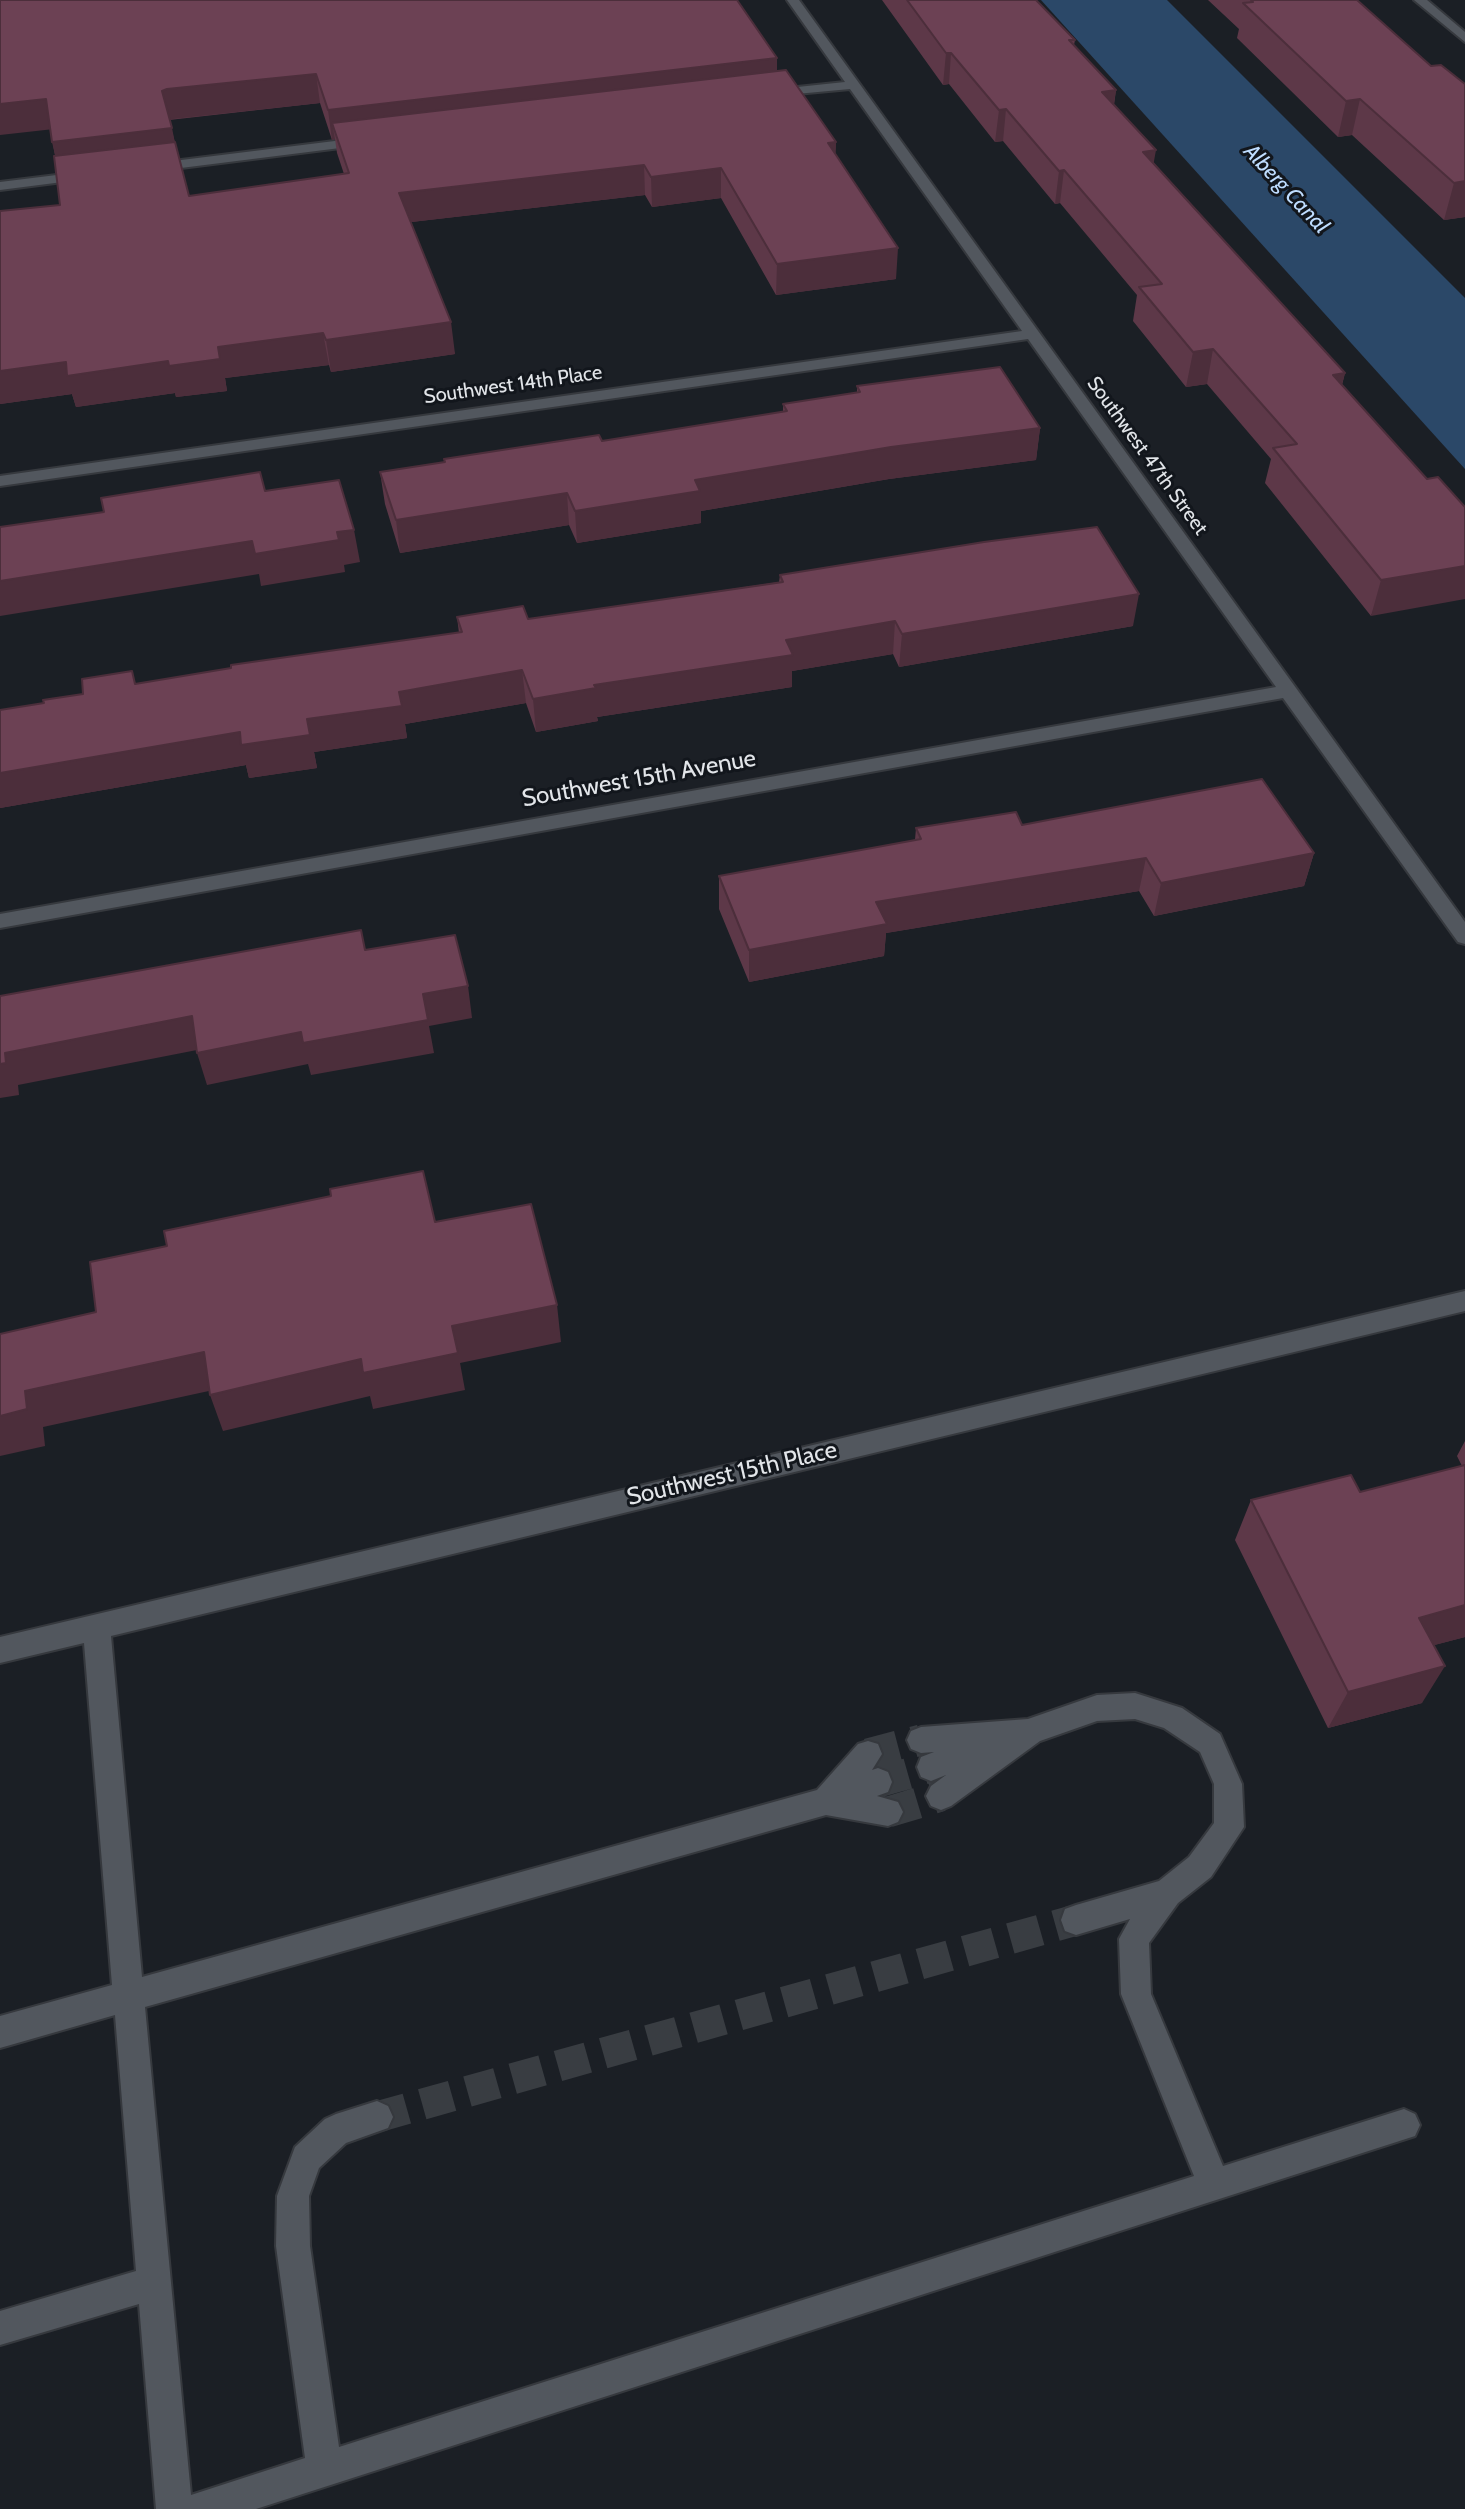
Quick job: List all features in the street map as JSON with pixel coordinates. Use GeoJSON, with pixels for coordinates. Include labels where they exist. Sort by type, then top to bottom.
{"type":"FeatureCollection","features":[{"type":"Feature","properties":{"kind":"street","name":"Southwest 47th Street"},"geometry":{"type":"LineString","coordinates":[[793,0],[1465,937]]}},
{"type":"Feature","properties":{"kind":"street"},"geometry":{"type":"LineString","coordinates":[[1420,0],[1465,38]]}},
{"type":"Feature","properties":{"kind":"street"},"geometry":{"type":"LineString","coordinates":[[761,95],[854,85]]}},
{"type":"Feature","properties":{"kind":"street"},"geometry":{"type":"LineString","coordinates":[[140,169],[389,138]]}},
{"type":"Feature","properties":{"kind":"street"},"geometry":{"type":"LineString","coordinates":[[0,186],[109,173]]}},
{"type":"Feature","properties":{"kind":"street","name":"Southwest 14th Place"},"geometry":{"type":"LineString","coordinates":[[0,481],[1032,334]]}},
{"type":"Feature","properties":{"kind":"street","name":"Southwest 15th Avenue"},"geometry":{"type":"LineString","coordinates":[[0,921],[1288,691]]}},
{"type":"Feature","properties":{"kind":"street","name":"Southwest 15th Place"},"geometry":{"type":"LineString","coordinates":[[0,1650],[1465,1301]]}},
{"type":"Feature","properties":{"kind":"street"},"geometry":{"type":"LineString","coordinates":[[96,1627],[174,2509]]}},
{"type":"Feature","properties":{"kind":"street"},"geometry":{"type":"LineString","coordinates":[[926,1753],[1031,1731],[1097,1708],[1135,1706],[1172,1717],[1210,1743],[1228,1784],[1229,1827],[1200,1867],[1167,1893],[1134,1939],[1136,1994],[1214,2184]]}},
{"type":"Feature","properties":{"kind":"street"},"geometry":{"type":"LineString","coordinates":[[941,1796],[1031,1731]]}},
{"type":"Feature","properties":{"kind":"street"},"geometry":{"type":"LineString","coordinates":[[826,1801],[868,1754]]}},
{"type":"Feature","properties":{"kind":"street"},"geometry":{"type":"LineString","coordinates":[[0,2032],[826,1801],[878,1782]]}},
{"type":"Feature","properties":{"kind":"street"},"geometry":{"type":"LineString","coordinates":[[826,1801],[888,1812]]}},
{"type":"Feature","properties":{"kind":"street"},"geometry":{"type":"LineString","coordinates":[[1076,1920],[1167,1893]]}},
{"type":"Feature","properties":{"kind":"street"},"geometry":{"type":"LineString","coordinates":[[324,2469],[293,2246],[293,2196],[306,2158],[336,2130],[377,2117]]}},
{"type":"Feature","properties":{"kind":"street"},"geometry":{"type":"LineString","coordinates":[[200,2509],[1404,2125]]}},
{"type":"Feature","properties":{"kind":"street"},"geometry":{"type":"LineString","coordinates":[[0,2328],[154,2283]]}},
{"type":"Feature","properties":{"kind":"water","name":"Alberg Canal"},"geometry":{"type":"Polygon","coordinates":[[[1041,0],[1167,0],[1465,298],[1465,469],[1041,0]]]}},
{"type":"Feature","properties":{"kind":"building"},"geometry":{"type":"Polygon","coordinates":[[[0,0],[737,0],[777,58],[328,110],[316,74],[167,89],[162,91],[172,128],[52,142],[46,99],[0,104],[0,0]]]}},
{"type":"Feature","properties":{"kind":"building"},"geometry":{"type":"Polygon","coordinates":[[[907,0],[1036,0],[1075,40],[1069,40],[1116,90],[1102,92],[1156,150],[1143,152],[1345,373],[1333,375],[1427,479],[1438,477],[1465,507],[1465,566],[1381,580],[1273,448],[1297,444],[1213,349],[1193,352],[1139,287],[1162,284],[1064,170],[1059,171],[1006,109],[999,110],[951,53],[946,53],[907,0]]]}},
{"type":"Feature","properties":{"kind":"building"},"geometry":{"type":"Polygon","coordinates":[[[1251,0],[1357,0],[1431,66],[1441,65],[1465,84],[1465,181],[1454,183],[1360,99],[1346,101],[1243,3],[1253,2],[1251,0]]]}},
{"type":"Feature","properties":{"kind":"building"},"geometry":{"type":"Polygon","coordinates":[[[786,70],[836,142],[828,143],[898,248],[777,264],[721,168],[651,177],[644,165],[399,193],[451,322],[326,340],[323,333],[218,347],[220,359],[169,366],[168,361],[67,376],[66,362],[0,371],[0,211],[60,205],[54,156],[175,142],[189,196],[349,173],[332,123],[786,70]]]}},
{"type":"Feature","properties":{"kind":"building"},"geometry":{"type":"Polygon","coordinates":[[[1000,367],[1040,428],[891,447],[695,480],[700,491],[575,511],[567,493],[396,520],[380,472],[599,435],[602,441],[787,411],[783,404],[860,392],[857,386],[1000,367]]]}},
{"type":"Feature","properties":{"kind":"building"},"geometry":{"type":"Polygon","coordinates":[[[260,472],[265,491],[339,480],[354,530],[337,532],[339,540],[255,554],[252,541],[0,581],[0,527],[104,512],[101,498],[260,472]]]}},
{"type":"Feature","properties":{"kind":"building"},"geometry":{"type":"Polygon","coordinates":[[[1097,527],[1139,594],[902,634],[895,621],[786,640],[793,655],[594,685],[596,688],[533,699],[522,670],[399,692],[402,706],[307,719],[310,735],[241,745],[240,732],[0,773],[0,710],[83,694],[82,679],[132,671],[135,684],[231,668],[231,665],[462,632],[457,617],[523,606],[528,619],[783,582],[780,575],[1097,527]]]}},
{"type":"Feature","properties":{"kind":"building"},"geometry":{"type":"Polygon","coordinates":[[[1262,779],[1314,853],[1161,883],[1146,858],[876,902],[887,924],[749,950],[719,876],[921,839],[916,828],[1016,812],[1022,825],[1262,779]]]}},
{"type":"Feature","properties":{"kind":"building"},"geometry":{"type":"Polygon","coordinates":[[[361,930],[365,950],[455,935],[468,986],[423,994],[428,1020],[303,1043],[301,1032],[197,1053],[192,1016],[5,1053],[6,1063],[0,1064],[0,996],[361,930]]]}},
{"type":"Feature","properties":{"kind":"building"},"geometry":{"type":"Polygon","coordinates":[[[423,1171],[435,1222],[531,1204],[557,1305],[452,1326],[458,1353],[363,1373],[361,1359],[210,1395],[204,1352],[25,1391],[27,1409],[0,1416],[0,1334],[96,1312],[90,1262],[167,1246],[164,1231],[331,1196],[330,1189],[423,1171]]]}},
{"type":"Feature","properties":{"kind":"building"},"geometry":{"type":"Polygon","coordinates":[[[1465,1465],[1465,1605],[1419,1618],[1445,1666],[1348,1692],[1251,1500],[1351,1475],[1360,1492],[1465,1465]]]}},
{"type":"Feature","properties":{"kind":"tunnel"},"geometry":{"type":"LineString","coordinates":[[868,1754],[921,1740]]}},
{"type":"Feature","properties":{"kind":"tunnel"},"geometry":{"type":"LineString","coordinates":[[878,1782],[931,1767]]}},
{"type":"Feature","properties":{"kind":"tunnel"},"geometry":{"type":"LineString","coordinates":[[888,1812],[941,1796]]}},
{"type":"Feature","properties":{"kind":"tunnel"},"geometry":{"type":"LineString","coordinates":[[377,2117],[1076,1920]]}}]}
